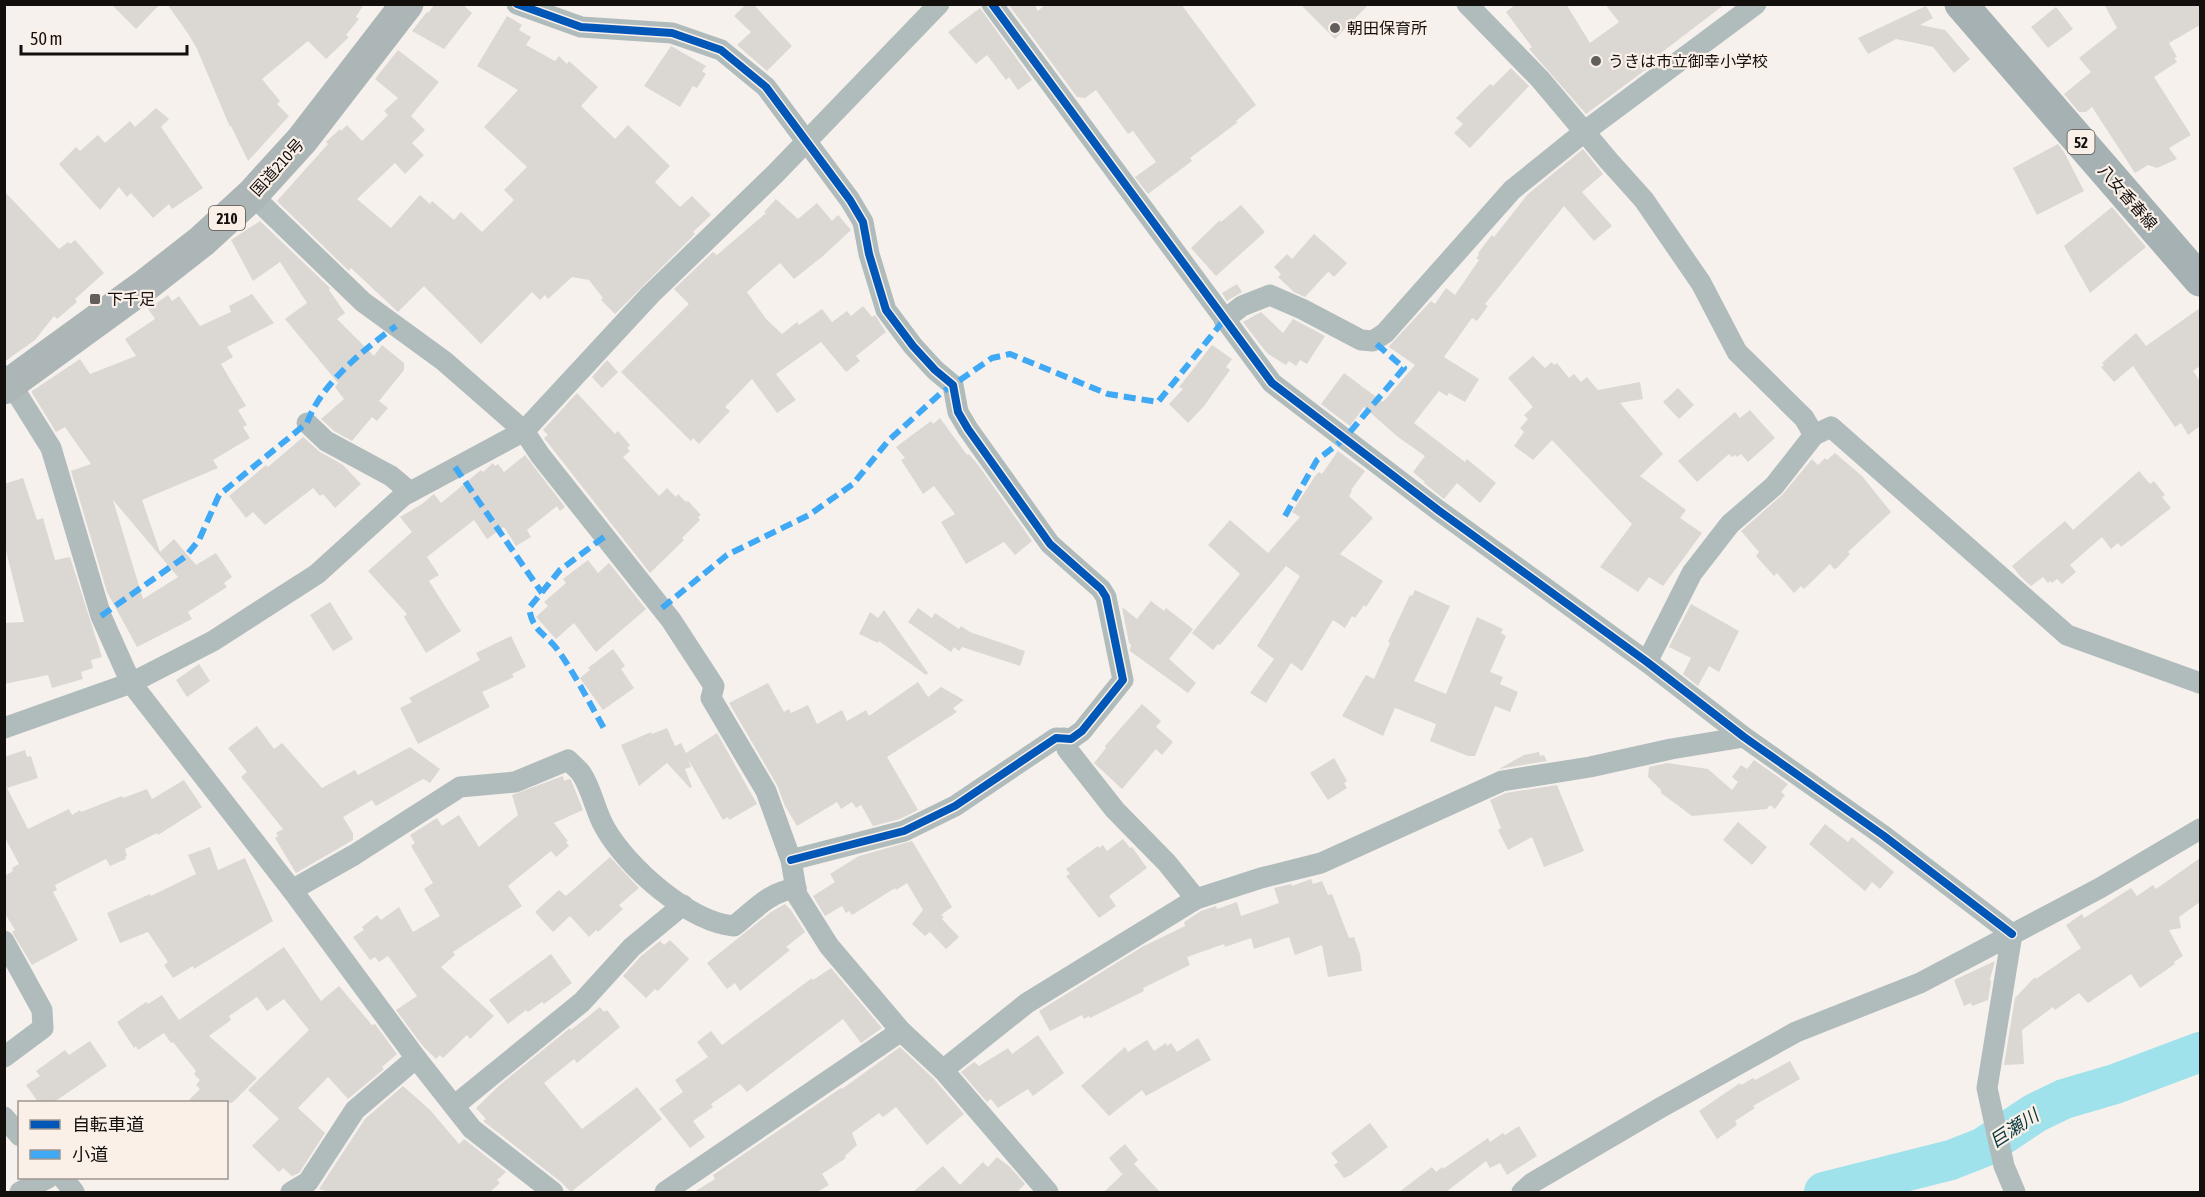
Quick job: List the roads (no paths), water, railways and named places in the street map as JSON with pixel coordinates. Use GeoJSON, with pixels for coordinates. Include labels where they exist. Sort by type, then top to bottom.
{"type":"FeatureCollection","features":[{"type":"Feature","properties":{"kind":"highway","name":"国道210号"},"geometry":{"type":"LineString","coordinates":[[8,386],[202,241],[252,195],[302,140],[407,4]]}},
{"type":"Feature","properties":{"kind":"main road","name":"八女香春線"},"geometry":{"type":"LineString","coordinates":[[1961,4],[2200,280]]}},
{"type":"Feature","properties":{"kind":"street"},"geometry":{"type":"LineString","coordinates":[[517,4],[581,27],[672,33],[721,50],[766,87],[850,200],[863,222],[869,254],[886,310],[913,346],[935,370],[953,385],[958,412],[968,429],[1050,544],[1092,580],[1106,597],[1123,680],[1082,731],[1071,739],[1056,738],[954,806],[903,831],[791,860]]}},
{"type":"Feature","properties":{"kind":"street"},"geometry":{"type":"LineString","coordinates":[[4,728],[131,683],[213,641],[317,574],[403,496],[524,431],[651,295],[775,174],[939,4]]}},
{"type":"Feature","properties":{"kind":"street"},"geometry":{"type":"LineString","coordinates":[[992,4],[1272,383],[1438,510],[1647,662],[1744,737],[1884,836],[2012,934]]}},
{"type":"Feature","properties":{"kind":"street"},"geometry":{"type":"LineString","coordinates":[[1467,4],[1540,79],[1644,200],[1701,283],[1737,352],[1804,418],[1814,435]]}},
{"type":"Feature","properties":{"kind":"street"},"geometry":{"type":"LineString","coordinates":[[1224,320],[1242,306],[1270,296],[1302,309],[1361,340],[1373,341],[1385,333],[1512,190],[1584,132],[1756,4]]}},
{"type":"Feature","properties":{"kind":"street"},"geometry":{"type":"LineString","coordinates":[[252,195],[363,302],[444,361],[524,431],[547,464],[671,620],[714,686],[711,698],[766,791],[791,860],[797,895],[829,946],[901,1031],[943,1070],[1048,1192]]}},
{"type":"Feature","properties":{"kind":"street"},"geometry":{"type":"LineString","coordinates":[[8,386],[51,448],[101,616],[131,683],[292,890],[416,1058],[472,1129],[553,1192]]}},
{"type":"Feature","properties":{"kind":"street"},"geometry":{"type":"LineString","coordinates":[[307,423],[326,441],[391,476],[410,492]]}},
{"type":"Feature","properties":{"kind":"street"},"geometry":{"type":"LineString","coordinates":[[1647,662],[1692,573],[1730,524],[1774,486],[1814,435],[1831,427],[2067,635],[2200,683]]}},
{"type":"Feature","properties":{"kind":"street"},"geometry":{"type":"LineString","coordinates":[[943,1070],[1027,1003],[1196,899],[1261,878],[1322,863],[1502,781],[1590,767],[1671,749],[1744,737]]}},
{"type":"Feature","properties":{"kind":"street"},"geometry":{"type":"LineString","coordinates":[[1064,738],[1068,749],[1115,810],[1167,863],[1196,899]]}},
{"type":"Feature","properties":{"kind":"street"},"geometry":{"type":"LineString","coordinates":[[292,890],[354,855],[460,788],[514,783],[568,760],[581,773],[603,826],[617,848],[670,898],[718,924],[734,926],[762,901],[784,890],[796,888]]}},
{"type":"Feature","properties":{"kind":"street"},"geometry":{"type":"LineString","coordinates":[[1522,1192],[1532,1183],[1650,1113],[1796,1032],[1920,983],[2146,862],[2200,829]]}},
{"type":"Feature","properties":{"kind":"street"},"geometry":{"type":"LineString","coordinates":[[454,1106],[582,1002],[632,947],[683,905]]}},
{"type":"Feature","properties":{"kind":"street"},"geometry":{"type":"LineString","coordinates":[[2012,934],[1987,1089],[2004,1166],[2015,1192]]}},
{"type":"Feature","properties":{"kind":"street"},"geometry":{"type":"LineString","coordinates":[[4,941],[42,1010],[43,1028],[4,1057]]}},
{"type":"Feature","properties":{"kind":"street"},"geometry":{"type":"LineString","coordinates":[[665,1192],[901,1031]]}},
{"type":"Feature","properties":{"kind":"street"},"geometry":{"type":"LineString","coordinates":[[291,1192],[308,1182],[355,1110],[416,1058]]}},
{"type":"Feature","properties":{"kind":"street"},"geometry":{"type":"LineString","coordinates":[[4,1117],[18,1134]]}},
{"type":"Feature","properties":{"kind":"street"},"geometry":{"type":"LineString","coordinates":[[20,1192],[46,1179]]}},
{"type":"Feature","properties":{"kind":"street"},"geometry":{"type":"LineString","coordinates":[[64,1179],[74,1192]]}},
{"type":"Feature","properties":{"kind":"waterway","name":"巨瀬川"},"geometry":{"type":"LineString","coordinates":[[1824,1192],[1951,1160],[1984,1147],[2035,1113],[2064,1099],[2115,1084],[2200,1052]]}},
{"type":"Feature","properties":{"kind":"place","name":"朝田保育所"},"geometry":{"type":"Point","coordinates":[1335,28]}},
{"type":"Feature","properties":{"kind":"place","name":"うきは市立御幸小学校"},"geometry":{"type":"Point","coordinates":[1596,61]}},
{"type":"Feature","properties":{"kind":"place","name":"下千足"},"geometry":{"type":"Point","coordinates":[95,299]}}]}
